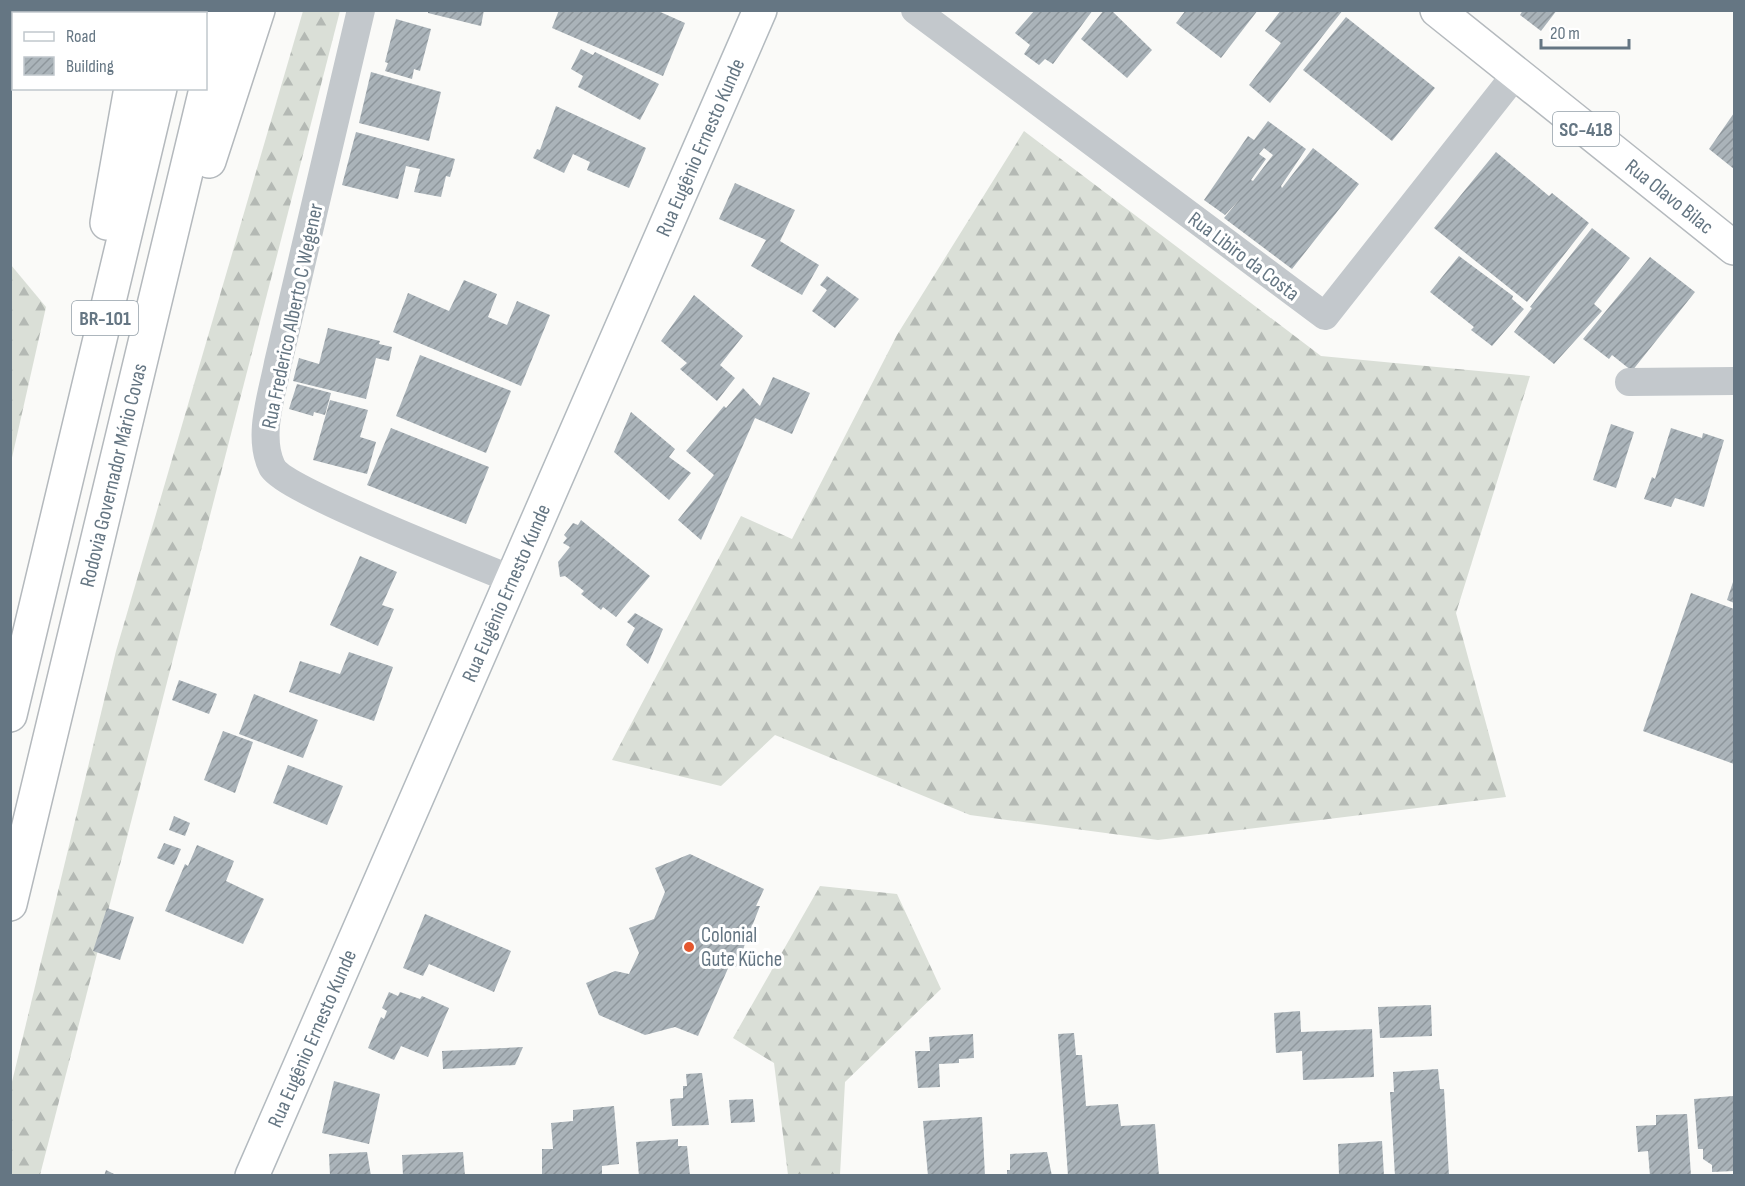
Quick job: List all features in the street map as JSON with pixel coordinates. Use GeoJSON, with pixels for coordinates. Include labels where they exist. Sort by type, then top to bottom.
{"type":"FeatureCollection","features":[{"type":"Feature","properties":{"kind":"main road","name":"Rodovia Governador Mário Covas"},"geometry":{"type":"LineString","coordinates":[[207,85],[225,10]]}},
{"type":"Feature","properties":{"kind":"main road"},"geometry":{"type":"LineString","coordinates":[[132,400],[258,10]]}},
{"type":"Feature","properties":{"kind":"main road","name":"Rua Eugênio Ernesto Kunde"},"geometry":{"type":"LineString","coordinates":[[252,1176],[760,10]]}},
{"type":"Feature","properties":{"kind":"main road","name":"Rua Olavo Bilac"},"geometry":{"type":"LineString","coordinates":[[1437,10],[1734,248]]}},
{"type":"Feature","properties":{"kind":"main road"},"geometry":{"type":"LineString","coordinates":[[50,547],[131,90]]}},
{"type":"Feature","properties":{"kind":"main road","name":"BR-101"},"geometry":{"type":"LineString","coordinates":[[10,715],[160,90]]}},
{"type":"Feature","properties":{"kind":"main road","name":"Rodovia Governador Mário Covas"},"geometry":{"type":"LineString","coordinates":[[10,904],[206,90]]}},
{"type":"Feature","properties":{"kind":"street","name":"Rua Frederico Alberto C Wegener"},"geometry":{"type":"LineString","coordinates":[[361,10],[278,363],[267,422],[265,448],[273,469],[289,482],[339,506],[513,580]]}},
{"type":"Feature","properties":{"kind":"street","name":"Rua Libiro da Costa"},"geometry":{"type":"LineString","coordinates":[[915,10],[1325,316],[1516,74]]}},
{"type":"Feature","properties":{"kind":"street"},"geometry":{"type":"LineString","coordinates":[[1629,382],[1734,381]]}},
{"type":"Feature","properties":{"kind":"green space"},"geometry":{"type":"Polygon","coordinates":[[[303,11],[340,11],[40,1175],[11,1176],[11,1086],[116,651],[303,11]]]}},
{"type":"Feature","properties":{"kind":"green space"},"geometry":{"type":"Polygon","coordinates":[[[1024,131],[1321,356],[1530,376],[1456,613],[1506,797],[1158,840],[970,815],[775,735],[721,786],[612,760],[741,516],[792,539],[897,335],[1024,131]]]}},
{"type":"Feature","properties":{"kind":"green space"},"geometry":{"type":"Polygon","coordinates":[[[11,265],[46,307],[11,462],[11,265]]]}},
{"type":"Feature","properties":{"kind":"green space"},"geometry":{"type":"Polygon","coordinates":[[[820,886],[897,894],[941,989],[845,1082],[840,1175],[788,1175],[774,1063],[733,1038],[820,886]]]}},
{"type":"Feature","properties":{"kind":"building"},"geometry":{"type":"Polygon","coordinates":[[[428,10],[484,10],[481,26],[428,13],[428,10]]]}},
{"type":"Feature","properties":{"kind":"building"},"geometry":{"type":"Polygon","coordinates":[[[559,10],[656,10],[685,23],[663,76],[552,28],[559,10]]]}},
{"type":"Feature","properties":{"kind":"building"},"geometry":{"type":"Polygon","coordinates":[[[1035,10],[1093,10],[1053,64],[1045,59],[1039,65],[1024,54],[1030,45],[1015,33],[1035,10]]]}},
{"type":"Feature","properties":{"kind":"building"},"geometry":{"type":"Polygon","coordinates":[[[1104,10],[1111,10],[1152,50],[1127,78],[1081,39],[1104,10]]]}},
{"type":"Feature","properties":{"kind":"building"},"geometry":{"type":"Polygon","coordinates":[[[1186,10],[1258,10],[1221,58],[1176,23],[1186,10]]]}},
{"type":"Feature","properties":{"kind":"building"},"geometry":{"type":"Polygon","coordinates":[[[1281,10],[1343,10],[1270,103],[1249,85],[1281,43],[1265,31],[1281,10]]]}},
{"type":"Feature","properties":{"kind":"building"},"geometry":{"type":"Polygon","coordinates":[[[1523,10],[1557,10],[1541,31],[1520,15],[1523,10]]]}},
{"type":"Feature","properties":{"kind":"building"},"geometry":{"type":"Polygon","coordinates":[[[1346,17],[1435,88],[1392,141],[1303,70],[1346,17]]]}},
{"type":"Feature","properties":{"kind":"building"},"geometry":{"type":"Polygon","coordinates":[[[396,19],[431,29],[420,71],[414,69],[412,79],[385,71],[388,63],[385,62],[396,19]]]}},
{"type":"Feature","properties":{"kind":"building"},"geometry":{"type":"Polygon","coordinates":[[[581,49],[593,55],[595,52],[659,84],[640,120],[578,87],[583,76],[571,69],[581,49]]]}},
{"type":"Feature","properties":{"kind":"building"},"geometry":{"type":"Polygon","coordinates":[[[371,72],[441,92],[429,141],[359,123],[371,72]]]}},
{"type":"Feature","properties":{"kind":"building"},"geometry":{"type":"Polygon","coordinates":[[[556,106],[646,148],[629,188],[587,170],[590,162],[573,154],[564,173],[533,158],[537,149],[540,150],[556,106]]]}},
{"type":"Feature","properties":{"kind":"building"},"geometry":{"type":"Polygon","coordinates":[[[1734,113],[1734,169],[1709,149],[1734,113]]]}},
{"type":"Feature","properties":{"kind":"building"},"geometry":{"type":"Polygon","coordinates":[[[1268,121],[1306,149],[1281,186],[1282,188],[1313,148],[1359,184],[1292,269],[1224,218],[1240,199],[1225,215],[1204,200],[1248,136],[1254,140],[1268,121]],[[1264,148],[1259,154],[1266,159],[1251,180],[1253,181],[1273,155],[1264,148]]]}},
{"type":"Feature","properties":{"kind":"building"},"geometry":{"type":"Polygon","coordinates":[[[356,132],[455,159],[450,177],[446,176],[441,197],[414,192],[420,169],[406,166],[398,199],[342,185],[356,132]]]}},
{"type":"Feature","properties":{"kind":"building"},"geometry":{"type":"Polygon","coordinates":[[[1496,152],[1549,196],[1552,193],[1589,223],[1527,302],[1434,228],[1496,152]]]}},
{"type":"Feature","properties":{"kind":"building"},"geometry":{"type":"Polygon","coordinates":[[[735,183],[795,210],[780,241],[819,265],[802,295],[751,266],[766,240],[719,219],[735,183]]]}},
{"type":"Feature","properties":{"kind":"building"},"geometry":{"type":"Polygon","coordinates":[[[1592,228],[1630,258],[1594,304],[1602,311],[1554,364],[1514,332],[1532,308],[1530,307],[1592,228]]]}},
{"type":"Feature","properties":{"kind":"building"},"geometry":{"type":"Polygon","coordinates":[[[1459,256],[1513,296],[1512,299],[1524,309],[1492,346],[1471,330],[1474,327],[1430,292],[1459,256]]]}},
{"type":"Feature","properties":{"kind":"building"},"geometry":{"type":"Polygon","coordinates":[[[1650,257],[1695,292],[1632,371],[1612,355],[1609,359],[1583,339],[1650,257]]]}},
{"type":"Feature","properties":{"kind":"building"},"geometry":{"type":"Polygon","coordinates":[[[827,276],[859,299],[835,328],[812,311],[827,290],[820,285],[827,276]]]}},
{"type":"Feature","properties":{"kind":"building"},"geometry":{"type":"Polygon","coordinates":[[[464,280],[497,294],[488,317],[507,325],[517,301],[550,315],[521,386],[393,332],[408,293],[449,311],[464,280]]]}},
{"type":"Feature","properties":{"kind":"building"},"geometry":{"type":"Polygon","coordinates":[[[694,295],[743,336],[720,365],[735,378],[717,401],[680,369],[687,363],[661,341],[694,295]]]}},
{"type":"Feature","properties":{"kind":"building"},"geometry":{"type":"Polygon","coordinates":[[[328,328],[380,341],[379,344],[392,347],[389,361],[376,358],[366,399],[293,381],[299,358],[319,364],[328,328]]]}},
{"type":"Feature","properties":{"kind":"building"},"geometry":{"type":"Polygon","coordinates":[[[420,355],[511,391],[486,453],[396,416],[420,355]]]}},
{"type":"Feature","properties":{"kind":"building"},"geometry":{"type":"Polygon","coordinates":[[[773,377],[810,393],[792,434],[755,418],[701,540],[678,520],[714,475],[686,451],[724,406],[726,408],[743,388],[760,406],[773,377]]]}},
{"type":"Feature","properties":{"kind":"building"},"geometry":{"type":"Polygon","coordinates":[[[297,384],[331,393],[325,415],[314,412],[313,416],[289,409],[297,384]]]}},
{"type":"Feature","properties":{"kind":"building"},"geometry":{"type":"Polygon","coordinates":[[[330,400],[368,410],[360,437],[376,442],[367,474],[313,460],[330,400]]]}},
{"type":"Feature","properties":{"kind":"building"},"geometry":{"type":"Polygon","coordinates":[[[631,412],[675,449],[669,457],[691,473],[669,500],[614,452],[631,412]]]}},
{"type":"Feature","properties":{"kind":"building"},"geometry":{"type":"Polygon","coordinates":[[[1611,424],[1634,432],[1616,488],[1593,480],[1611,424]]]}},
{"type":"Feature","properties":{"kind":"building"},"geometry":{"type":"Polygon","coordinates":[[[391,428],[489,467],[466,524],[367,485],[391,428]]]}},
{"type":"Feature","properties":{"kind":"building"},"geometry":{"type":"Polygon","coordinates":[[[1671,428],[1702,438],[1703,433],[1724,440],[1704,507],[1675,498],[1671,507],[1644,499],[1652,477],[1655,479],[1671,428]]]}},
{"type":"Feature","properties":{"kind":"building"},"geometry":{"type":"Polygon","coordinates":[[[581,520],[650,576],[616,617],[603,607],[601,610],[581,594],[584,591],[565,576],[560,577],[558,562],[570,547],[563,543],[567,538],[564,535],[573,523],[578,525],[581,520]]]}},
{"type":"Feature","properties":{"kind":"building"},"geometry":{"type":"Polygon","coordinates":[[[360,556],[397,572],[382,605],[394,609],[378,646],[330,625],[360,556]]]}},
{"type":"Feature","properties":{"kind":"building"},"geometry":{"type":"Polygon","coordinates":[[[1734,579],[1734,603],[1727,600],[1734,579]]]}},
{"type":"Feature","properties":{"kind":"building"},"geometry":{"type":"Polygon","coordinates":[[[1691,593],[1734,609],[1734,764],[1643,731],[1691,593]]]}},
{"type":"Feature","properties":{"kind":"building"},"geometry":{"type":"Polygon","coordinates":[[[635,613],[663,629],[648,664],[626,645],[635,628],[627,622],[635,613]]]}},
{"type":"Feature","properties":{"kind":"building"},"geometry":{"type":"Polygon","coordinates":[[[349,652],[393,667],[374,721],[289,692],[300,661],[340,674],[349,652]]]}},
{"type":"Feature","properties":{"kind":"building"},"geometry":{"type":"Polygon","coordinates":[[[179,680],[217,694],[209,714],[172,700],[179,680]]]}},
{"type":"Feature","properties":{"kind":"building"},"geometry":{"type":"Polygon","coordinates":[[[254,694],[318,720],[303,758],[239,734],[254,694]]]}},
{"type":"Feature","properties":{"kind":"building"},"geometry":{"type":"Polygon","coordinates":[[[223,731],[253,742],[235,793],[204,780],[223,731]]]}},
{"type":"Feature","properties":{"kind":"building"},"geometry":{"type":"Polygon","coordinates":[[[288,765],[343,786],[327,825],[273,803],[288,765]]]}},
{"type":"Feature","properties":{"kind":"building"},"geometry":{"type":"Polygon","coordinates":[[[174,816],[190,823],[185,836],[169,830],[174,816]]]}},
{"type":"Feature","properties":{"kind":"building"},"geometry":{"type":"Polygon","coordinates":[[[164,843],[181,849],[174,865],[157,858],[164,843]]]}},
{"type":"Feature","properties":{"kind":"building"},"geometry":{"type":"Polygon","coordinates":[[[197,845],[234,861],[226,881],[264,899],[243,944],[165,911],[185,864],[188,866],[197,845]]]}},
{"type":"Feature","properties":{"kind":"building"},"geometry":{"type":"Polygon","coordinates":[[[690,854],[764,889],[756,906],[760,906],[736,967],[730,964],[698,1036],[675,1027],[645,1035],[599,1015],[586,983],[615,971],[629,974],[639,953],[629,928],[654,919],[665,892],[655,868],[690,854]]]}},
{"type":"Feature","properties":{"kind":"building"},"geometry":{"type":"Polygon","coordinates":[[[107,908],[134,917],[120,960],[93,951],[107,908]]]}},
{"type":"Feature","properties":{"kind":"building"},"geometry":{"type":"Polygon","coordinates":[[[425,914],[511,951],[494,992],[429,964],[423,976],[403,968],[425,914]]]}},
{"type":"Feature","properties":{"kind":"building"},"geometry":{"type":"Polygon","coordinates":[[[389,992],[398,996],[400,992],[420,999],[422,996],[449,1008],[428,1057],[401,1046],[394,1060],[368,1048],[381,1017],[384,1019],[387,1011],[382,1008],[389,992]]]}},
{"type":"Feature","properties":{"kind":"building"},"geometry":{"type":"Polygon","coordinates":[[[1431,1005],[1432,1036],[1380,1038],[1378,1007],[1431,1005]]]}},
{"type":"Feature","properties":{"kind":"building"},"geometry":{"type":"Polygon","coordinates":[[[1300,1011],[1301,1032],[1372,1029],[1374,1077],[1303,1080],[1302,1051],[1276,1053],[1274,1013],[1300,1011]]]}},
{"type":"Feature","properties":{"kind":"building"},"geometry":{"type":"Polygon","coordinates":[[[1074,1033],[1076,1055],[1082,1055],[1086,1106],[1118,1104],[1121,1126],[1155,1124],[1159,1176],[1068,1176],[1058,1034],[1074,1033]]]}},
{"type":"Feature","properties":{"kind":"building"},"geometry":{"type":"Polygon","coordinates":[[[973,1034],[974,1058],[959,1059],[959,1063],[939,1064],[940,1087],[918,1088],[915,1051],[930,1051],[929,1037],[973,1034]]]}},
{"type":"Feature","properties":{"kind":"building"},"geometry":{"type":"Polygon","coordinates":[[[523,1047],[515,1065],[443,1069],[442,1051],[523,1047]]]}},
{"type":"Feature","properties":{"kind":"building"},"geometry":{"type":"Polygon","coordinates":[[[1438,1069],[1440,1089],[1444,1089],[1449,1176],[1395,1176],[1390,1092],[1394,1092],[1393,1072],[1438,1069]]]}},
{"type":"Feature","properties":{"kind":"building"},"geometry":{"type":"Polygon","coordinates":[[[702,1073],[709,1125],[672,1126],[670,1099],[683,1098],[683,1086],[687,1086],[686,1074],[702,1073]]]}},
{"type":"Feature","properties":{"kind":"building"},"geometry":{"type":"Polygon","coordinates":[[[334,1081],[380,1094],[369,1144],[322,1133],[334,1081]]]}},
{"type":"Feature","properties":{"kind":"building"},"geometry":{"type":"Polygon","coordinates":[[[1734,1096],[1734,1171],[1712,1172],[1712,1165],[1703,1159],[1703,1149],[1698,1149],[1694,1099],[1734,1096]]]}},
{"type":"Feature","properties":{"kind":"building"},"geometry":{"type":"Polygon","coordinates":[[[753,1099],[755,1122],[731,1123],[729,1100],[753,1099]]]}},
{"type":"Feature","properties":{"kind":"building"},"geometry":{"type":"Polygon","coordinates":[[[614,1106],[619,1164],[602,1166],[602,1176],[542,1176],[542,1149],[553,1149],[551,1123],[573,1121],[573,1110],[614,1106]]]}},
{"type":"Feature","properties":{"kind":"building"},"geometry":{"type":"Polygon","coordinates":[[[1687,1114],[1691,1176],[1650,1176],[1648,1151],[1638,1152],[1636,1126],[1656,1125],[1656,1115],[1687,1114]]]}},
{"type":"Feature","properties":{"kind":"building"},"geometry":{"type":"Polygon","coordinates":[[[982,1117],[985,1176],[928,1176],[923,1121],[982,1117]]]}},
{"type":"Feature","properties":{"kind":"building"},"geometry":{"type":"Polygon","coordinates":[[[678,1139],[678,1146],[687,1146],[690,1176],[639,1176],[636,1142],[678,1139]]]}},
{"type":"Feature","properties":{"kind":"building"},"geometry":{"type":"Polygon","coordinates":[[[1382,1141],[1384,1176],[1339,1176],[1338,1144],[1382,1141]]]}},
{"type":"Feature","properties":{"kind":"building"},"geometry":{"type":"Polygon","coordinates":[[[367,1152],[371,1176],[330,1176],[329,1154],[367,1152]]]}},
{"type":"Feature","properties":{"kind":"building"},"geometry":{"type":"Polygon","coordinates":[[[463,1152],[465,1176],[403,1176],[402,1155],[463,1152]]]}},
{"type":"Feature","properties":{"kind":"building"},"geometry":{"type":"Polygon","coordinates":[[[1047,1152],[1052,1176],[1007,1176],[1007,1170],[1010,1170],[1010,1154],[1047,1152]]]}},
{"type":"Feature","properties":{"kind":"building"},"geometry":{"type":"Polygon","coordinates":[[[106,1170],[118,1176],[104,1176],[106,1170]]]}},
{"type":"Feature","properties":{"kind":"place","name":"Colonial Gute Küche"},"geometry":{"type":"Point","coordinates":[689,947]}}]}
